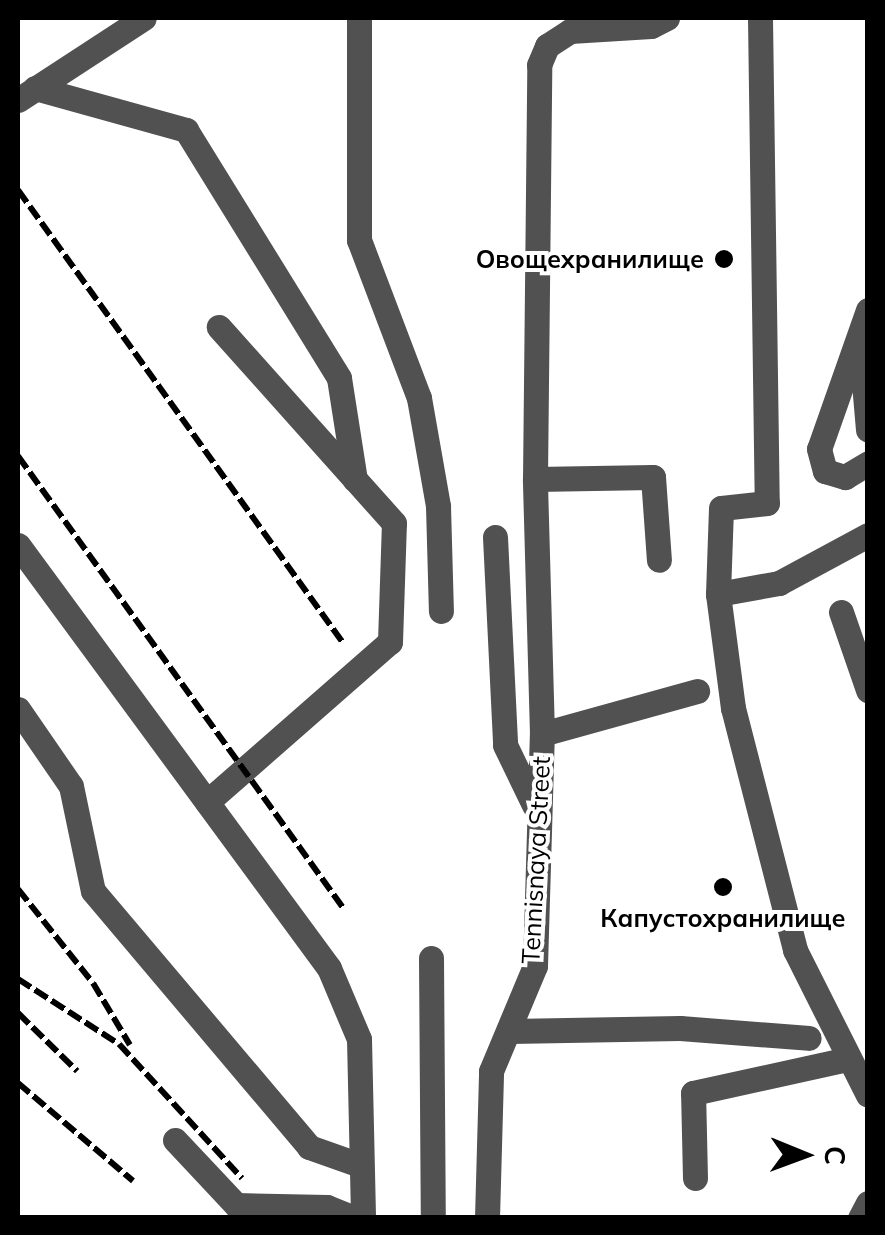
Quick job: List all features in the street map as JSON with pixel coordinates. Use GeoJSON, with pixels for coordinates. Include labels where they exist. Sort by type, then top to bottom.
{"type":"FeatureCollection","features":[{"type":"Feature","properties":{"kind":"street"},"geometry":{"type":"LineString","coordinates":[[26,94],[144,18]]}},
{"type":"Feature","properties":{"kind":"street"},"geometry":{"type":"LineString","coordinates":[[359,18],[358,240],[420,398],[438,506],[441,612]]}},
{"type":"Feature","properties":{"kind":"street","name":"Tennisnaya Street"},"geometry":{"type":"LineString","coordinates":[[487,1218],[491,1071],[535,966],[535,808],[542,734],[534,479],[539,64],[547,46],[570,30],[651,26],[667,18]]}},
{"type":"Feature","properties":{"kind":"street"},"geometry":{"type":"LineString","coordinates":[[760,18],[767,503],[722,508],[718,594],[734,708],[795,950],[868,1096]]}},
{"type":"Feature","properties":{"kind":"street"},"geometry":{"type":"LineString","coordinates":[[26,94],[186,130],[339,378],[356,480]]}},
{"type":"Feature","properties":{"kind":"street"},"geometry":{"type":"LineString","coordinates":[[868,310],[860,343],[819,449],[825,471],[844,477],[868,463]]}},
{"type":"Feature","properties":{"kind":"street"},"geometry":{"type":"LineString","coordinates":[[207,802],[390,642],[394,523],[218,328]]}},
{"type":"Feature","properties":{"kind":"street"},"geometry":{"type":"LineString","coordinates":[[860,343],[868,430]]}},
{"type":"Feature","properties":{"kind":"street"},"geometry":{"type":"LineString","coordinates":[[534,479],[652,477],[659,560]]}},
{"type":"Feature","properties":{"kind":"street"},"geometry":{"type":"LineString","coordinates":[[718,594],[779,582],[868,535]]}},
{"type":"Feature","properties":{"kind":"street"},"geometry":{"type":"LineString","coordinates":[[496,537],[506,745],[535,808]]}},
{"type":"Feature","properties":{"kind":"street"},"geometry":{"type":"LineString","coordinates":[[18,545],[337,986],[359,1038],[362,1218]]}},
{"type":"Feature","properties":{"kind":"street"},"geometry":{"type":"LineString","coordinates":[[841,612],[868,690]]}},
{"type":"Feature","properties":{"kind":"street"},"geometry":{"type":"LineString","coordinates":[[542,734],[697,691]]}},
{"type":"Feature","properties":{"kind":"street"},"geometry":{"type":"LineString","coordinates":[[18,710],[71,786],[93,892],[308,1147],[360,1165]]}},
{"type":"Feature","properties":{"kind":"street"},"geometry":{"type":"LineString","coordinates":[[430,958],[433,1218]]}},
{"type":"Feature","properties":{"kind":"street"},"geometry":{"type":"LineString","coordinates":[[510,1031],[680,1028],[808,1038]]}},
{"type":"Feature","properties":{"kind":"street"},"geometry":{"type":"LineString","coordinates":[[695,1178],[692,1093],[848,1059]]}},
{"type":"Feature","properties":{"kind":"street"},"geometry":{"type":"LineString","coordinates":[[175,1140],[236,1205],[327,1207],[354,1218]]}},
{"type":"Feature","properties":{"kind":"street"},"geometry":{"type":"LineString","coordinates":[[860,1218],[868,1203]]}},
{"type":"Feature","properties":{"kind":"railway"},"geometry":{"type":"LineString","coordinates":[[18,190],[343,643]]}},
{"type":"Feature","properties":{"kind":"railway"},"geometry":{"type":"LineString","coordinates":[[18,456],[344,909]]}},
{"type":"Feature","properties":{"kind":"railway"},"geometry":{"type":"LineString","coordinates":[[18,889],[93,983],[130,1045]]}},
{"type":"Feature","properties":{"kind":"railway"},"geometry":{"type":"LineString","coordinates":[[18,979],[119,1044],[242,1178]]}},
{"type":"Feature","properties":{"kind":"railway"},"geometry":{"type":"LineString","coordinates":[[18,1013],[77,1071]]}},
{"type":"Feature","properties":{"kind":"railway"},"geometry":{"type":"LineString","coordinates":[[18,1083],[133,1181]]}},
{"type":"Feature","properties":{"kind":"place","name":"Овощехранилище"},"geometry":{"type":"Point","coordinates":[724,259]}},
{"type":"Feature","properties":{"kind":"place","name":"Капустохранилище"},"geometry":{"type":"Point","coordinates":[723,887]}}]}
